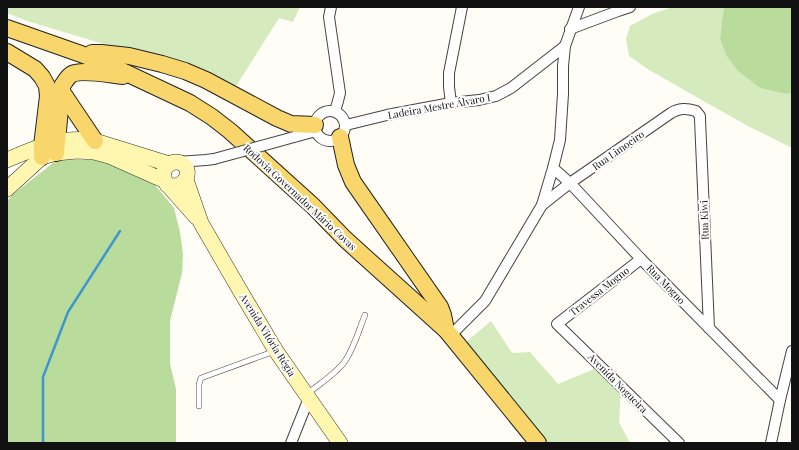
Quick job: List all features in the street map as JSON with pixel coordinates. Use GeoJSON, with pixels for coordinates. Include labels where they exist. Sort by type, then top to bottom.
{"type":"FeatureCollection","features":[{"type":"Feature","properties":{"kind":"main road","name":"Rodovia Governador Mário Covas"},"geometry":{"type":"LineString","coordinates":[[7,28],[105,63],[136,77],[190,103],[230,131],[313,206],[345,239],[448,332],[538,443]]}},
{"type":"Feature","properties":{"kind":"main road"},"geometry":{"type":"LineString","coordinates":[[7,52],[35,69],[47,86],[49,149]]}},
{"type":"Feature","properties":{"kind":"main road"},"geometry":{"type":"LineString","coordinates":[[81,54],[115,54],[162,64],[206,80],[291,124],[316,128]]}},
{"type":"Feature","properties":{"kind":"main road"},"geometry":{"type":"LineString","coordinates":[[49,149],[62,92],[62,86],[73,74],[84,72],[136,77]]}},
{"type":"Feature","properties":{"kind":"main road"},"geometry":{"type":"LineString","coordinates":[[62,92],[95,141]]}},
{"type":"Feature","properties":{"kind":"main road"},"geometry":{"type":"LineString","coordinates":[[343,131],[346,165],[353,182],[440,307],[448,332]]}},
{"type":"Feature","properties":{"kind":"street"},"geometry":{"type":"LineString","coordinates":[[331,7],[330,17],[340,93],[334,111]]}},
{"type":"Feature","properties":{"kind":"street"},"geometry":{"type":"LineString","coordinates":[[451,103],[449,73],[462,7]]}},
{"type":"Feature","properties":{"kind":"street"},"geometry":{"type":"LineString","coordinates":[[448,332],[486,301],[542,205],[560,140],[564,46],[579,7]]}},
{"type":"Feature","properties":{"kind":"street"},"geometry":{"type":"LineString","coordinates":[[570,29],[630,7]]}},
{"type":"Feature","properties":{"kind":"street","name":"Ladeira Mestre Álvaro I"},"geometry":{"type":"LineString","coordinates":[[343,131],[387,115],[496,96],[517,83],[564,46]]}},
{"type":"Feature","properties":{"kind":"street","name":"Rua Limoeiro"},"geometry":{"type":"LineString","coordinates":[[542,205],[570,183],[674,111],[683,108],[696,111],[698,113]]}},
{"type":"Feature","properties":{"kind":"street"},"geometry":{"type":"LineString","coordinates":[[334,111],[342,116],[344,120],[343,131],[334,140],[325,140],[321,137],[316,128],[318,118],[324,112],[334,111]]}},
{"type":"Feature","properties":{"kind":"street","name":"Rua Kiwi"},"geometry":{"type":"LineString","coordinates":[[698,113],[700,119],[709,328]]}},
{"type":"Feature","properties":{"kind":"street"},"geometry":{"type":"LineString","coordinates":[[166,182],[163,174],[165,168],[172,163],[210,160],[294,137],[316,128]]}},
{"type":"Feature","properties":{"kind":"street"},"geometry":{"type":"LineString","coordinates":[[7,160],[80,140],[88,140],[172,163],[180,163],[185,165],[188,170],[187,177]]}},
{"type":"Feature","properties":{"kind":"street"},"geometry":{"type":"LineString","coordinates":[[7,189],[49,149],[94,152],[110,156],[175,186],[178,186],[187,177],[210,160]]}},
{"type":"Feature","properties":{"kind":"street","name":"Rua Mogno"},"geometry":{"type":"LineString","coordinates":[[553,168],[570,183],[641,259],[780,400]]}},
{"type":"Feature","properties":{"kind":"street","name":"Avenida Vitória Régia"},"geometry":{"type":"LineString","coordinates":[[187,177],[201,223]]}},
{"type":"Feature","properties":{"kind":"street","name":"Avenida Vitória Régia"},"geometry":{"type":"LineString","coordinates":[[166,182],[201,223],[276,351],[340,443]]}},
{"type":"Feature","properties":{"kind":"street","name":"Travessa Mogno"},"geometry":{"type":"LineString","coordinates":[[558,324],[641,259]]}},
{"type":"Feature","properties":{"kind":"street","name":"Avenida Nogueira"},"geometry":{"type":"LineString","coordinates":[[558,324],[679,443]]}},
{"type":"Feature","properties":{"kind":"street"},"geometry":{"type":"LineString","coordinates":[[771,443],[791,358]]}},
{"type":"Feature","properties":{"kind":"street"},"geometry":{"type":"LineString","coordinates":[[291,443],[308,396]]}},
{"type":"Feature","properties":{"kind":"lane"},"geometry":{"type":"LineString","coordinates":[[308,396],[344,362],[349,354],[365,315]]}},
{"type":"Feature","properties":{"kind":"lane"},"geometry":{"type":"LineString","coordinates":[[199,406],[199,384],[201,378],[276,351]]}},
{"type":"Feature","properties":{"kind":"green space"},"geometry":{"type":"Polygon","coordinates":[[[7,7],[300,7],[293,22],[279,18],[235,88],[177,66],[27,21],[7,13],[7,7]]]}},
{"type":"Feature","properties":{"kind":"green space"},"geometry":{"type":"Polygon","coordinates":[[[673,7],[724,7],[720,39],[726,55],[738,70],[760,88],[786,94],[792,93],[792,148],[746,125],[649,70],[629,56],[626,39],[630,26],[652,14],[673,7]]]}},
{"type":"Feature","properties":{"kind":"green space"},"geometry":{"type":"Polygon","coordinates":[[[724,7],[792,7],[792,93],[786,94],[760,88],[738,71],[726,55],[720,39],[724,7]]]}},
{"type":"Feature","properties":{"kind":"green space"},"geometry":{"type":"Polygon","coordinates":[[[58,159],[115,162],[150,179],[174,208],[180,232],[183,254],[182,273],[170,321],[170,364],[176,389],[176,443],[7,443],[7,202],[11,196],[58,159]]]}},
{"type":"Feature","properties":{"kind":"green space"},"geometry":{"type":"Polygon","coordinates":[[[491,321],[512,353],[530,352],[558,384],[599,367],[621,392],[619,422],[630,443],[548,443],[464,344],[491,321]]]}},
{"type":"Feature","properties":{"kind":"waterway"},"geometry":{"type":"LineString","coordinates":[[43,443],[43,377],[68,312],[120,231]]}}]}
